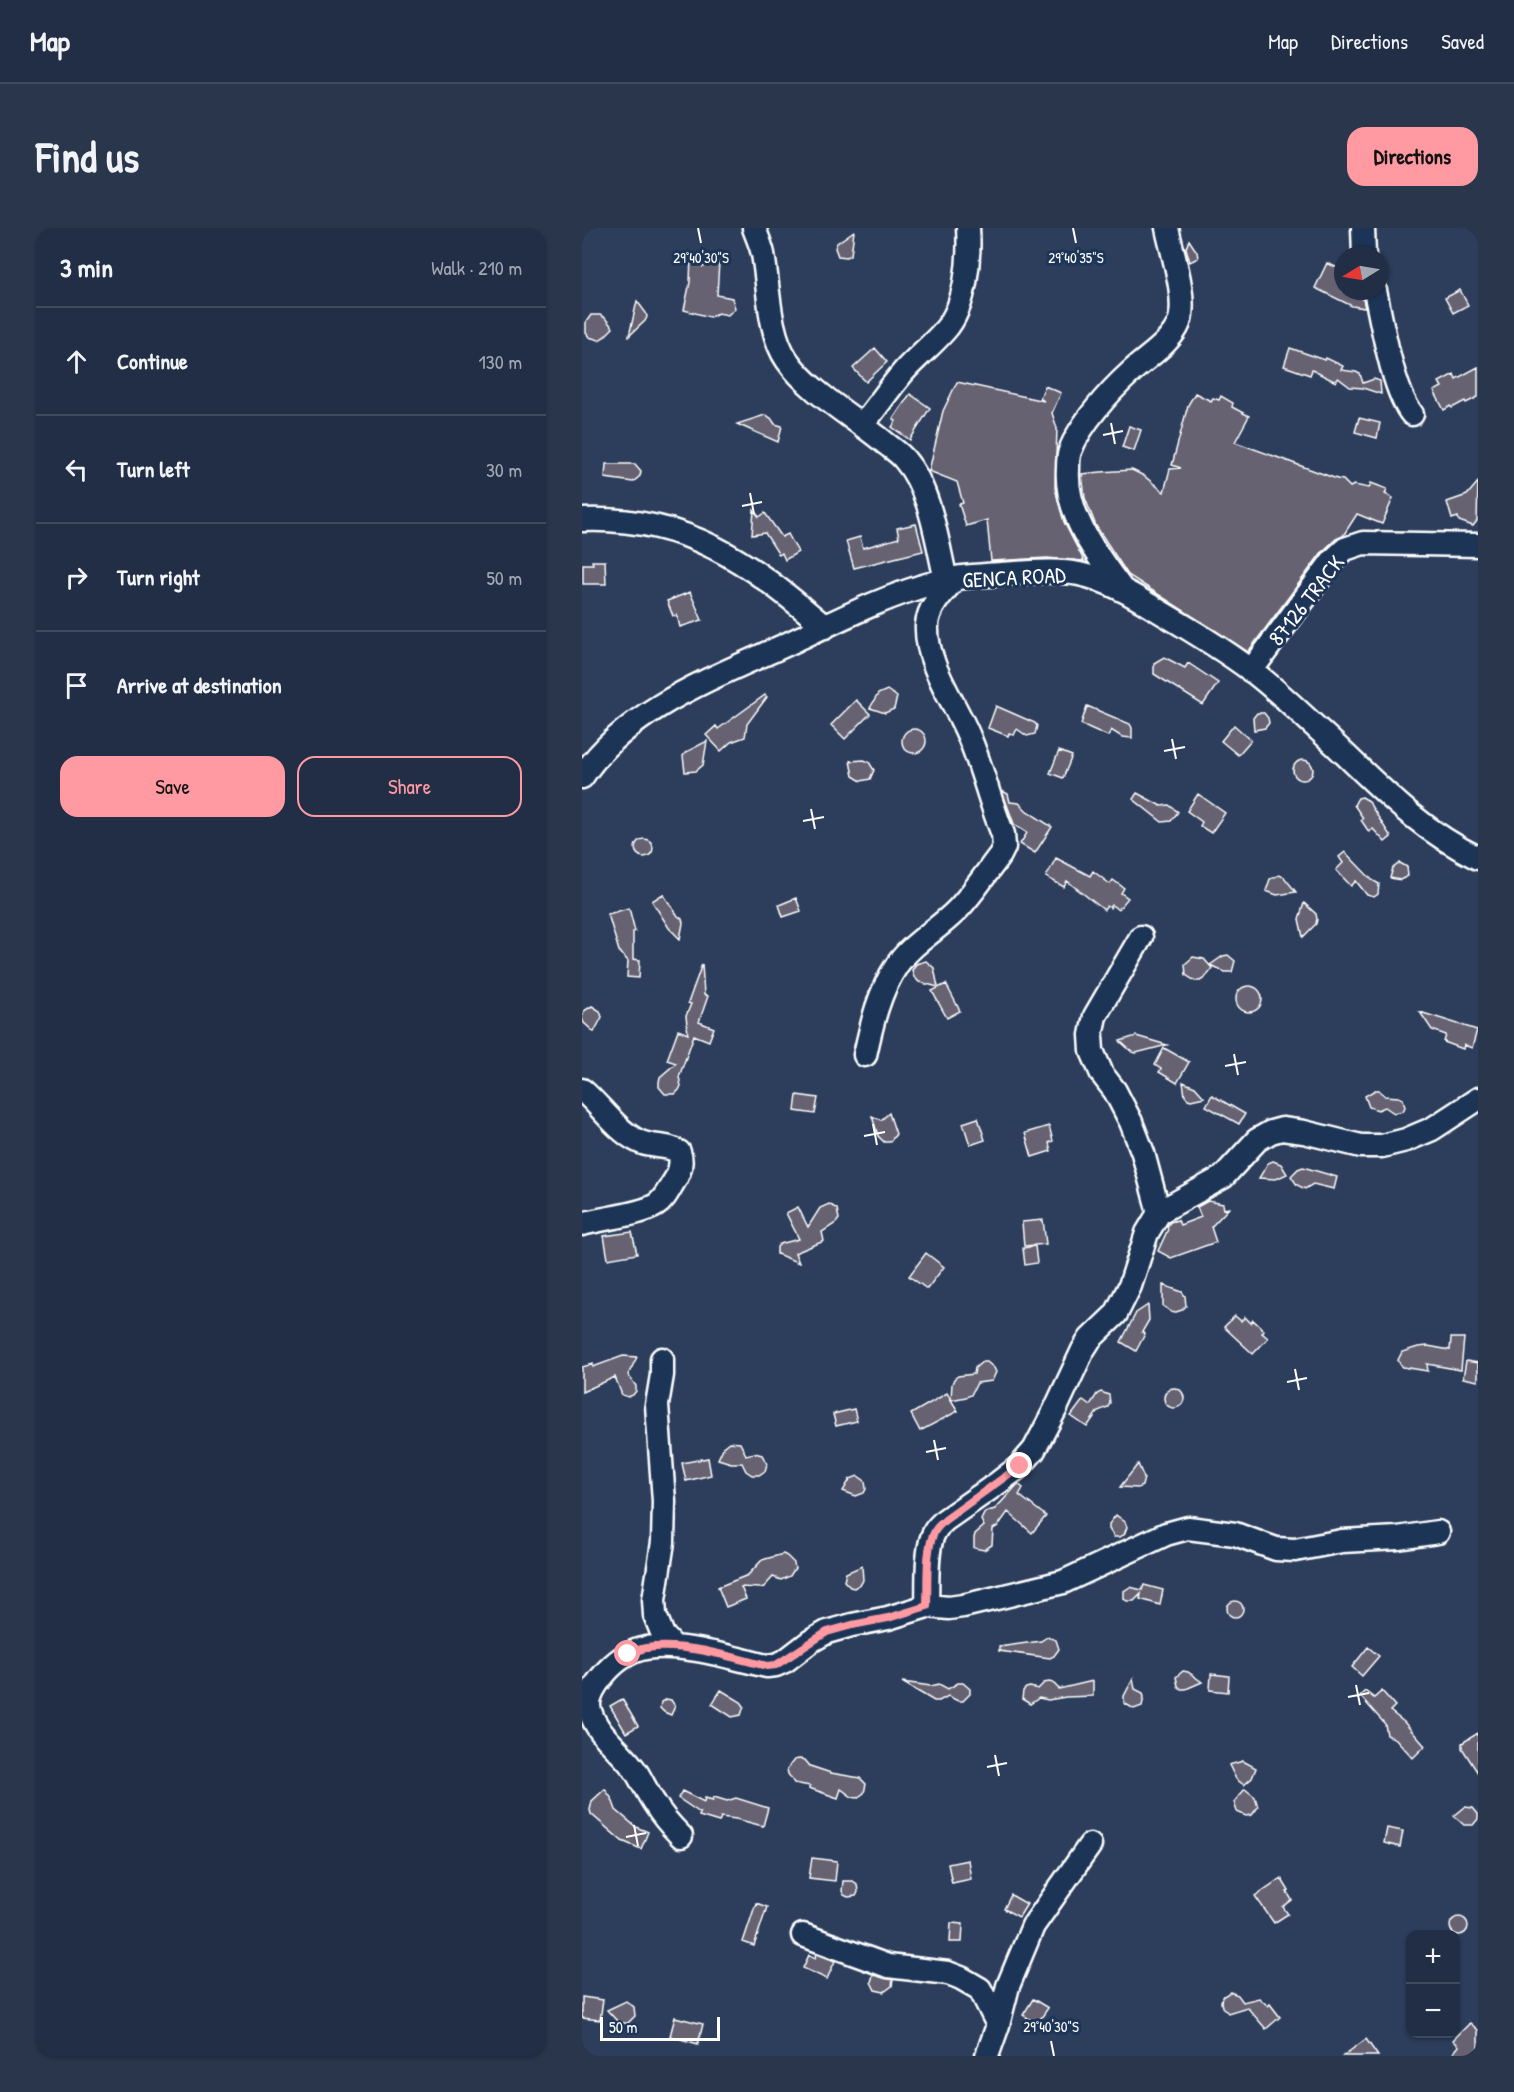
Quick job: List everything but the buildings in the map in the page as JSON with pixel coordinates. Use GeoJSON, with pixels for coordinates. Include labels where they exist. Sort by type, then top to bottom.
{"type":"FeatureCollection","features":[{"type":"Feature","properties":{"kind":"street"},"geometry":{"type":"LineString","coordinates":[[754,228],[762,251],[775,333],[787,361],[827,399],[905,460],[919,484],[931,514],[951,580],[931,612],[927,623],[928,640],[934,662],[970,738],[1003,834],[1004,847],[1000,855],[957,909],[912,947],[898,964],[874,1014],[865,1055]]}},
{"type":"Feature","properties":{"kind":"street"},"geometry":{"type":"LineString","coordinates":[[862,425],[905,370],[946,329],[955,316],[970,251],[968,228]]}},
{"type":"Feature","properties":{"kind":"street"},"geometry":{"type":"LineString","coordinates":[[1120,588],[1096,554],[1078,519],[1068,477],[1069,453],[1092,415],[1130,373],[1163,344],[1180,321],[1181,295],[1167,228]]}},
{"type":"Feature","properties":{"kind":"street"},"geometry":{"type":"LineString","coordinates":[[1363,228],[1364,246]]}},
{"type":"Feature","properties":{"kind":"street"},"geometry":{"type":"LineString","coordinates":[[1377,300],[1395,375],[1404,404],[1412,414]]}},
{"type":"Feature","properties":{"kind":"street"},"geometry":{"type":"LineString","coordinates":[[582,520],[601,519],[644,523],[688,535],[737,559],[773,583],[825,627]]}},
{"type":"Feature","properties":{"kind":"street","name":"87126 TRACK"},"geometry":{"type":"LineString","coordinates":[[1251,671],[1333,560],[1345,549],[1363,543],[1478,545]]}},
{"type":"Feature","properties":{"kind":"street","name":"GENCA ROAD"},"geometry":{"type":"LineString","coordinates":[[582,777],[608,744],[657,708],[697,686],[899,593],[977,575],[1062,572],[1080,574],[1120,588],[1172,618],[1251,671],[1281,695],[1417,822],[1450,845],[1478,858]]}},
{"type":"Feature","properties":{"kind":"street"},"geometry":{"type":"LineString","coordinates":[[1141,937],[1095,1016],[1091,1035],[1092,1051],[1102,1074],[1115,1091],[1131,1122],[1143,1153],[1159,1213]]}},
{"type":"Feature","properties":{"kind":"street"},"geometry":{"type":"LineString","coordinates":[[582,1090],[618,1127],[636,1140],[651,1146],[675,1149],[679,1152],[681,1161],[677,1177],[666,1196],[658,1204],[644,1210],[582,1224]]}},
{"type":"Feature","properties":{"kind":"street"},"geometry":{"type":"LineString","coordinates":[[927,1606],[930,1553],[934,1531],[945,1520],[1020,1466],[1034,1450],[1083,1350],[1090,1339],[1116,1314],[1130,1286],[1147,1233],[1159,1213],[1222,1177],[1257,1140],[1271,1132],[1282,1129],[1361,1146],[1382,1146],[1406,1140],[1432,1129],[1478,1099]]}},
{"type":"Feature","properties":{"kind":"street"},"geometry":{"type":"LineString","coordinates":[[662,1359],[657,1405],[664,1501],[663,1542],[654,1600],[655,1615],[663,1635],[674,1647]]}},
{"type":"Feature","properties":{"kind":"street"},"geometry":{"type":"LineString","coordinates":[[681,1836],[662,1815],[636,1771],[603,1734],[589,1709],[589,1700],[594,1688],[616,1662],[644,1648],[674,1647],[767,1666],[776,1665],[827,1632],[888,1618],[927,1606],[949,1608],[963,1606],[1048,1587],[1166,1534],[1188,1528],[1235,1534],[1276,1549],[1295,1550],[1342,1541],[1398,1538],[1438,1532]]}},
{"type":"Feature","properties":{"kind":"street"},"geometry":{"type":"LineString","coordinates":[[987,2056],[1008,1986],[1033,1926],[1090,1845]]}},
{"type":"Feature","properties":{"kind":"street"},"geometry":{"type":"LineString","coordinates":[[803,1935],[888,1966],[948,1973],[961,1978],[980,1989],[998,2025]]}},
{"type":"Feature","properties":{"kind":"route"},"geometry":{"type":"LineString","coordinates":[[628,1654],[644,1648],[686,1648],[767,1666],[776,1665],[827,1632],[888,1618],[927,1606],[928,1564],[934,1531],[945,1520],[1020,1466]]}}]}
